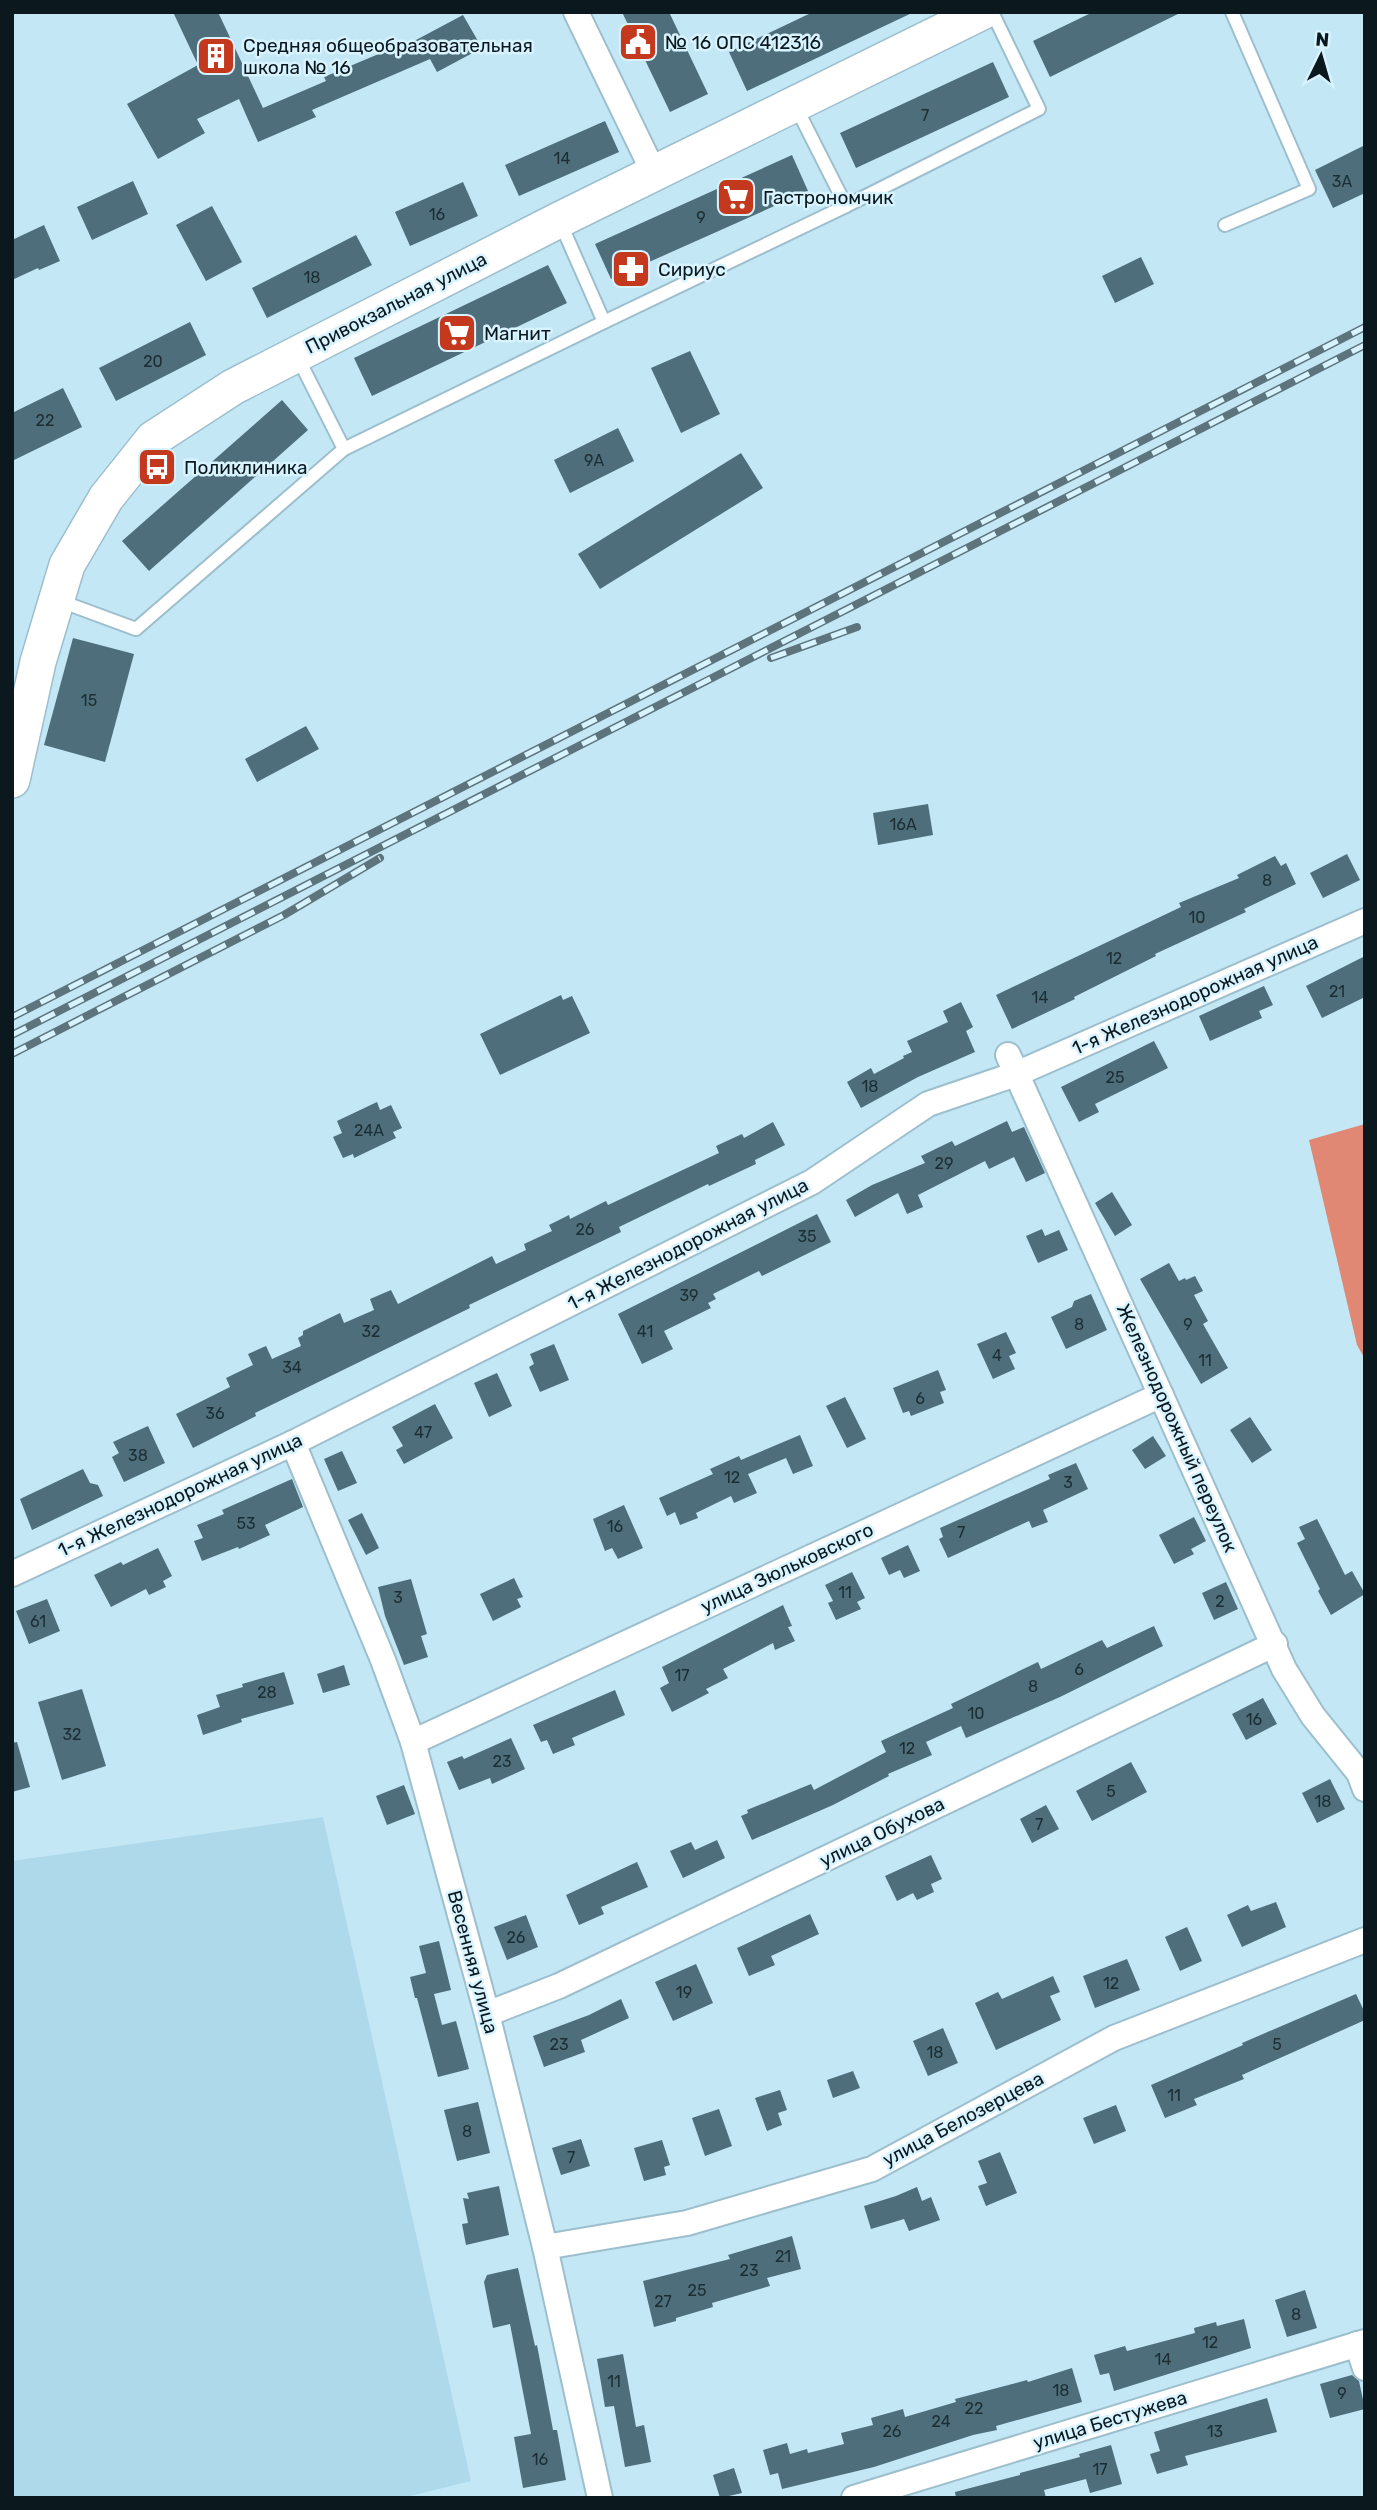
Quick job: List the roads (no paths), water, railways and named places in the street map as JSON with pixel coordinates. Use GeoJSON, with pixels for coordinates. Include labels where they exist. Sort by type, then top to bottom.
{"type":"FeatureCollection","features":[{"type":"Feature","properties":{"kind":"main road","name":"Привокзальная улица"},"geometry":{"type":"LineString","coordinates":[[12,780],[22,690],[57,600],[67,565],[106,498],[153,439],[233,387],[559,220],[982,12]]}},
{"type":"Feature","properties":{"kind":"street"},"geometry":{"type":"LineString","coordinates":[[576,12],[654,173]]}},
{"type":"Feature","properties":{"kind":"street","name":"1-я Железнодорожная улица"},"geometry":{"type":"LineString","coordinates":[[12,1574],[293,1443],[812,1182],[928,1104],[1012,1064],[1365,921]]}},
{"type":"Feature","properties":{"kind":"street","name":"Железнодорожный переулок"},"geometry":{"type":"LineString","coordinates":[[1012,1064],[1284,1669],[1313,1716],[1359,1773],[1365,1789]]}},
{"type":"Feature","properties":{"kind":"street","name":"улица Зюльковского"},"geometry":{"type":"LineString","coordinates":[[414,1742],[1161,1395]]}},
{"type":"Feature","properties":{"kind":"street","name":"Весенняя улица"},"geometry":{"type":"LineString","coordinates":[[293,1443],[414,1742],[487,2014],[545,2247],[600,2498]]}},
{"type":"Feature","properties":{"kind":"street","name":"улица Обухова"},"geometry":{"type":"LineString","coordinates":[[487,2014],[559,1986],[1275,1644]]}},
{"type":"Feature","properties":{"kind":"street","name":"улица Белозерцева"},"geometry":{"type":"LineString","coordinates":[[545,2247],[687,2223],[872,2169],[1114,2038],[1365,1940]]}},
{"type":"Feature","properties":{"kind":"street"},"geometry":{"type":"LineString","coordinates":[[1361,2343],[1365,2368]]}},
{"type":"Feature","properties":{"kind":"street","name":"улица Бестужева"},"geometry":{"type":"LineString","coordinates":[[855,2498],[1361,2343]]}},
{"type":"Feature","properties":{"kind":"lane"},"geometry":{"type":"LineString","coordinates":[[57,600],[136,629],[344,449],[846,206],[1039,109],[992,12]]}},
{"type":"Feature","properties":{"kind":"lane"},"geometry":{"type":"LineString","coordinates":[[1225,225],[1309,189],[1232,12]]}},
{"type":"Feature","properties":{"kind":"lane"},"geometry":{"type":"LineString","coordinates":[[794,105],[846,206]]}},
{"type":"Feature","properties":{"kind":"lane"},"geometry":{"type":"LineString","coordinates":[[559,220],[604,321]]}},
{"type":"Feature","properties":{"kind":"lane"},"geometry":{"type":"LineString","coordinates":[[296,355],[344,449]]}},
{"type":"Feature","properties":{"kind":"railway"},"geometry":{"type":"LineString","coordinates":[[12,1017],[1365,327]]}},
{"type":"Feature","properties":{"kind":"railway"},"geometry":{"type":"LineString","coordinates":[[12,1035],[1365,345]]}},
{"type":"Feature","properties":{"kind":"railway"},"geometry":{"type":"LineString","coordinates":[[771,658],[857,627]]}},
{"type":"Feature","properties":{"kind":"railway"},"geometry":{"type":"LineString","coordinates":[[12,1054],[284,915],[380,858]]}},
{"type":"Feature","properties":{"kind":"place","name":"№ 16 ОПС 412316"},"geometry":{"type":"Point","coordinates":[638,42]}},
{"type":"Feature","properties":{"kind":"place","name":"Средняя общеобразовательная школа № 16"},"geometry":{"type":"Point","coordinates":[216,56]}},
{"type":"Feature","properties":{"kind":"place","name":"Гастрономчик"},"geometry":{"type":"Point","coordinates":[736,197]}},
{"type":"Feature","properties":{"kind":"place","name":"Сириус"},"geometry":{"type":"Point","coordinates":[631,269]}},
{"type":"Feature","properties":{"kind":"place","name":"Магнит"},"geometry":{"type":"Point","coordinates":[457,333]}},
{"type":"Feature","properties":{"kind":"place","name":"Поликлиника"},"geometry":{"type":"Point","coordinates":[157,467]}}]}
